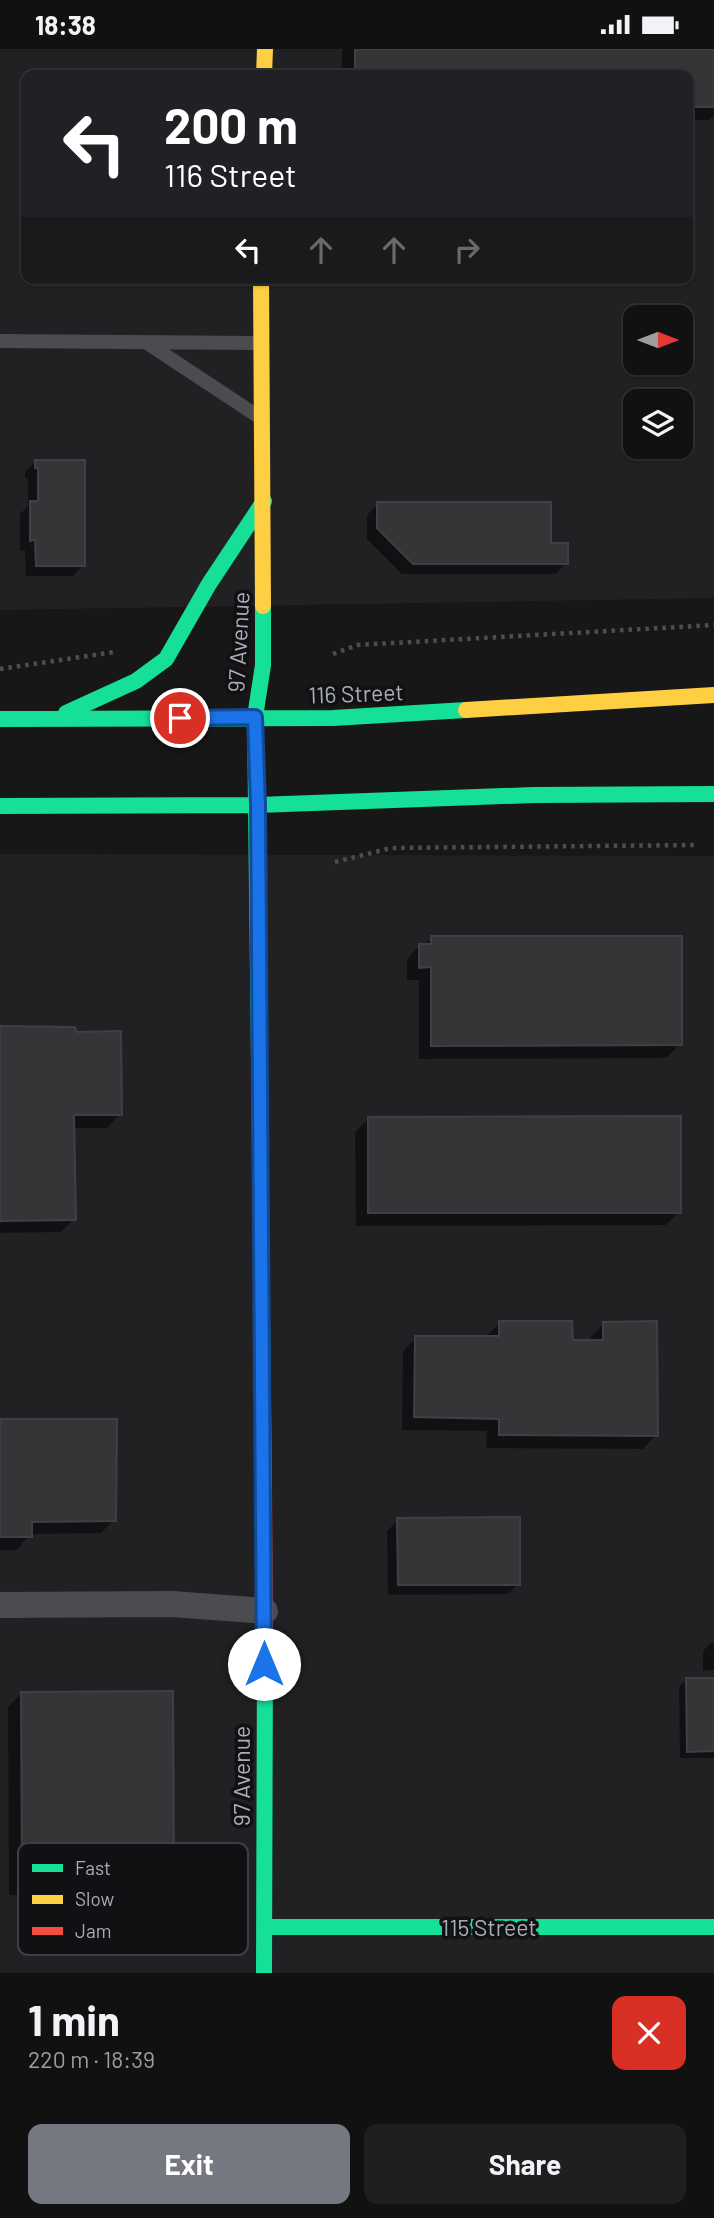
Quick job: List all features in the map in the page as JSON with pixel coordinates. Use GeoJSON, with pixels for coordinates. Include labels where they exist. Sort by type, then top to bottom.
{"type":"FeatureCollection","features":[{"type":"Feature","properties":{"kind":"street"},"geometry":{"type":"LineString","coordinates":[[264,70],[265,49]]}},
{"type":"Feature","properties":{"kind":"street","name":"97 Avenue"},"geometry":{"type":"LineString","coordinates":[[261,284],[263,665],[255,717],[265,1611],[264,1973]]}},
{"type":"Feature","properties":{"kind":"street"},"geometry":{"type":"LineString","coordinates":[[52,719],[136,681],[166,659],[209,583],[264,501]]}},
{"type":"Feature","properties":{"kind":"street","name":"116 Street"},"geometry":{"type":"LineString","coordinates":[[0,719],[333,718],[714,695]]}},
{"type":"Feature","properties":{"kind":"street"},"geometry":{"type":"LineString","coordinates":[[0,806],[258,805],[534,795],[714,794]]}},
{"type":"Feature","properties":{"kind":"street"},"geometry":{"type":"LineString","coordinates":[[0,1605],[172,1604],[265,1611]]}},
{"type":"Feature","properties":{"kind":"street","name":"115 Street"},"geometry":{"type":"LineString","coordinates":[[264,1927],[714,1927]]}},
{"type":"Feature","properties":{"kind":"lane"},"geometry":{"type":"LineString","coordinates":[[0,341],[261,343]]}},
{"type":"Feature","properties":{"kind":"lane"},"geometry":{"type":"LineString","coordinates":[[146,342],[263,420]]}},
{"type":"Feature","properties":{"kind":"path"},"geometry":{"type":"LineString","coordinates":[[333,654],[356,645],[714,625]]}},
{"type":"Feature","properties":{"kind":"path"},"geometry":{"type":"LineString","coordinates":[[0,669],[120,651]]}},
{"type":"Feature","properties":{"kind":"path"},"geometry":{"type":"LineString","coordinates":[[335,862],[391,848],[697,845]]}},
{"type":"Feature","properties":{"kind":"shaded area"},"geometry":{"type":"Polygon","coordinates":[[[0,49],[714,49],[714,598],[0,610],[0,49]]]}},
{"type":"Feature","properties":{"kind":"shaded area"},"geometry":{"type":"Polygon","coordinates":[[[0,854],[714,856],[714,1973],[0,1973],[0,854]]]}},
{"type":"Feature","properties":{"kind":"building"},"geometry":{"type":"Polygon","coordinates":[[[355,49],[714,49],[714,107],[693,107],[693,70],[355,70],[355,49]]]}},
{"type":"Feature","properties":{"kind":"building"},"geometry":{"type":"Polygon","coordinates":[[[35,460],[85,460],[85,566],[36,566],[35,540],[30,541],[30,501],[38,501],[38,468],[35,468],[35,460]]]}},
{"type":"Feature","properties":{"kind":"building"},"geometry":{"type":"Polygon","coordinates":[[[377,502],[551,502],[551,543],[568,543],[568,564],[413,564],[377,528],[377,502]]]}},
{"type":"Feature","properties":{"kind":"building"},"geometry":{"type":"Polygon","coordinates":[[[431,936],[682,936],[682,1045],[431,1046],[431,967],[419,968],[419,944],[431,944],[431,936]]]}},
{"type":"Feature","properties":{"kind":"building"},"geometry":{"type":"Polygon","coordinates":[[[0,1026],[75,1027],[77,1032],[121,1031],[122,1115],[74,1115],[76,1220],[0,1221],[0,1026]]]}},
{"type":"Feature","properties":{"kind":"building"},"geometry":{"type":"Polygon","coordinates":[[[681,1116],[681,1213],[368,1213],[368,1117],[681,1116]]]}},
{"type":"Feature","properties":{"kind":"building"},"geometry":{"type":"Polygon","coordinates":[[[499,1321],[572,1321],[573,1340],[603,1340],[603,1322],[657,1321],[658,1436],[499,1435],[499,1419],[414,1417],[415,1336],[499,1336],[499,1321]]]}},
{"type":"Feature","properties":{"kind":"building"},"geometry":{"type":"Polygon","coordinates":[[[0,1419],[117,1419],[116,1521],[32,1522],[32,1537],[0,1537],[0,1419]]]}},
{"type":"Feature","properties":{"kind":"building"},"geometry":{"type":"Polygon","coordinates":[[[520,1517],[520,1585],[398,1585],[397,1518],[520,1517]]]}},
{"type":"Feature","properties":{"kind":"building"},"geometry":{"type":"Polygon","coordinates":[[[686,1678],[714,1678],[714,1751],[687,1752],[686,1678]]]}},
{"type":"Feature","properties":{"kind":"building"},"geometry":{"type":"Polygon","coordinates":[[[173,1691],[174,1843],[22,1843],[21,1692],[173,1691]]]}},
{"type":"Feature","properties":{"kind":"traffic: fast"},"geometry":{"type":"LineString","coordinates":[[66,713],[136,681],[166,659],[209,584],[264,501]]}},
{"type":"Feature","properties":{"kind":"traffic: fast"},"geometry":{"type":"LineString","coordinates":[[263,606],[263,665],[255,717],[264,1488]]}},
{"type":"Feature","properties":{"kind":"traffic: fast"},"geometry":{"type":"LineString","coordinates":[[0,719],[333,718],[466,710]]}},
{"type":"Feature","properties":{"kind":"traffic: fast"},"geometry":{"type":"LineString","coordinates":[[0,806],[258,805],[534,795],[714,794]]}},
{"type":"Feature","properties":{"kind":"traffic: fast"},"geometry":{"type":"LineString","coordinates":[[264,1973],[265,1649]]}},
{"type":"Feature","properties":{"kind":"traffic: fast"},"geometry":{"type":"LineString","coordinates":[[264,1927],[714,1927]]}},
{"type":"Feature","properties":{"kind":"traffic: slow"},"geometry":{"type":"LineString","coordinates":[[264,70],[265,49]]}},
{"type":"Feature","properties":{"kind":"traffic: slow"},"geometry":{"type":"LineString","coordinates":[[261,284],[263,606]]}},
{"type":"Feature","properties":{"kind":"traffic: slow"},"geometry":{"type":"LineString","coordinates":[[466,710],[714,695]]}},
{"type":"Feature","properties":{"kind":"traffic: jam"},"geometry":{"type":"LineString","coordinates":[[264,1488],[265,1649]]}},
{"type":"Feature","properties":{"kind":"route"},"geometry":{"type":"LineString","coordinates":[[180,718],[255,717],[258,805],[264,1664]]}}]}
